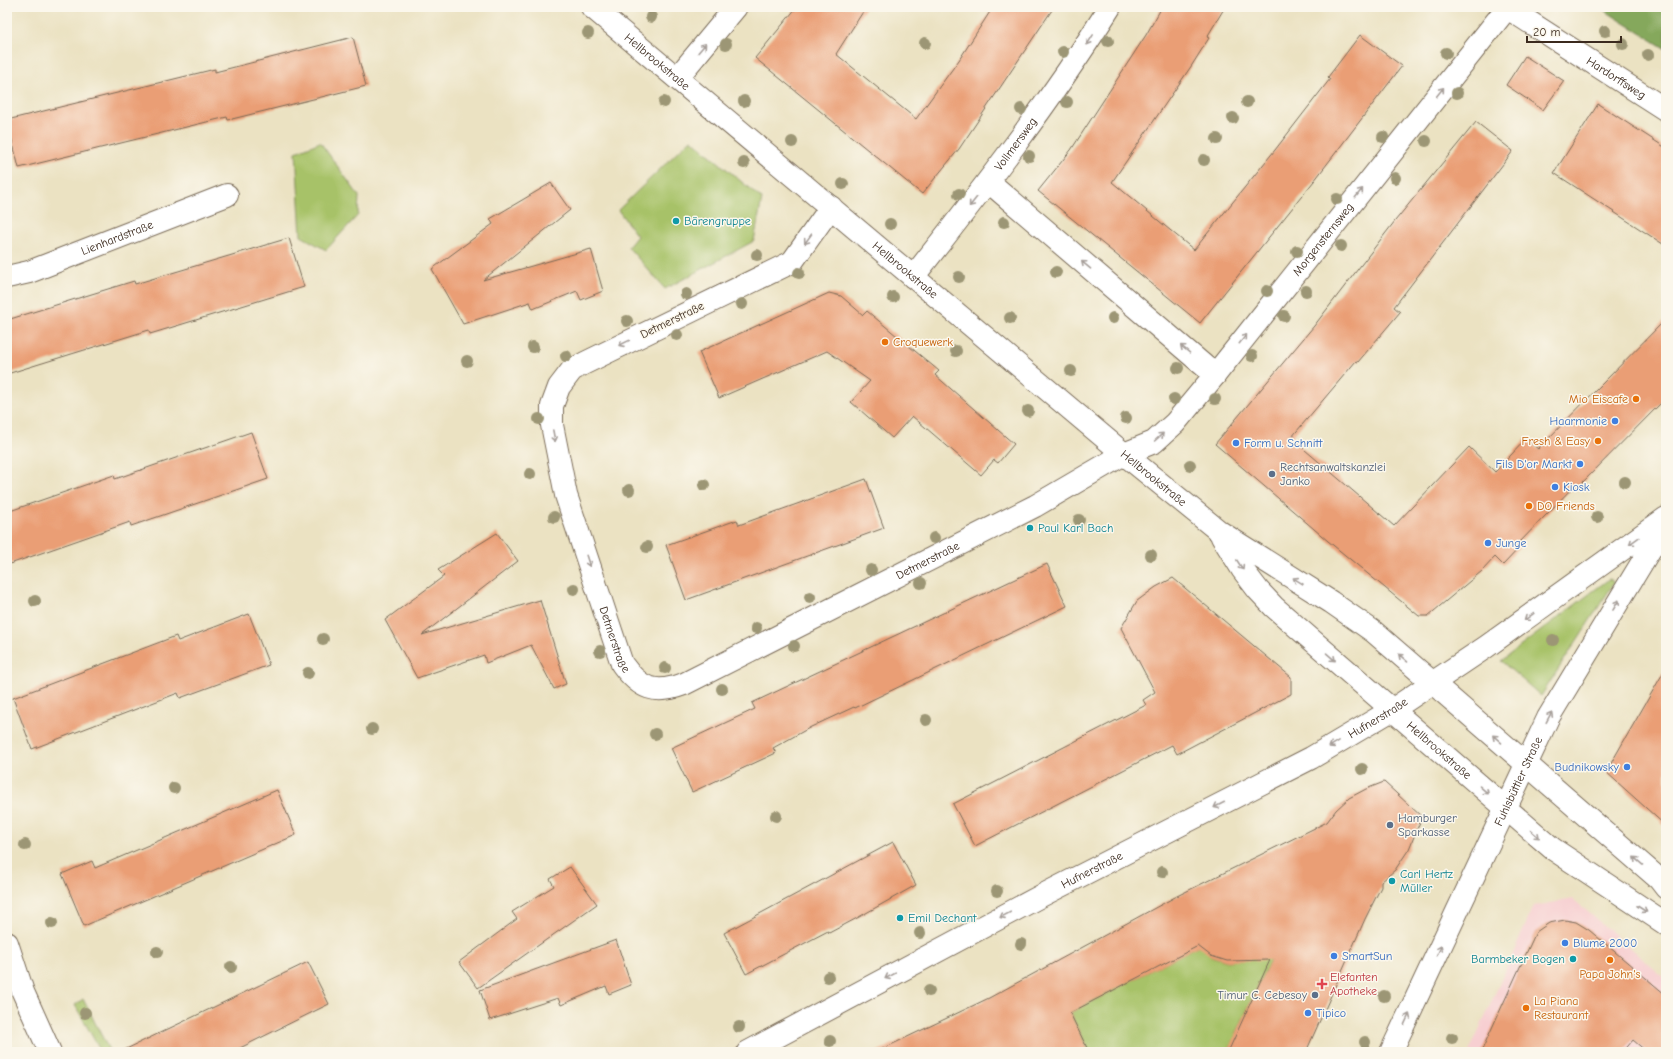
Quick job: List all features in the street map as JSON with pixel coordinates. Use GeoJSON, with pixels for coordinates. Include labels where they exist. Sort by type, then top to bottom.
{"type":"FeatureCollection","features":[{"type":"Feature","properties":{"kind":"street","name":"Hellbrookstraße"},"geometry":{"type":"LineString","coordinates":[[592,7],[1124,454],[1220,532],[1374,632],[1659,879],[1666,888]]}},
{"type":"Feature","properties":{"kind":"street"},"geometry":{"type":"LineString","coordinates":[[677,78],[736,7]]}},
{"type":"Feature","properties":{"kind":"street","name":"Vollmersweg"},"geometry":{"type":"LineString","coordinates":[[913,277],[989,182],[1074,65],[1110,7]]}},
{"type":"Feature","properties":{"kind":"street","name":"Hardorffsweg"},"geometry":{"type":"LineString","coordinates":[[1507,7],[1666,110]]}},
{"type":"Feature","properties":{"kind":"street","name":"Morgensternsweg"},"geometry":{"type":"LineString","coordinates":[[1124,454],[1154,442],[1175,423],[1215,375],[1507,7]]}},
{"type":"Feature","properties":{"kind":"street"},"geometry":{"type":"LineString","coordinates":[[989,182],[1215,375]]}},
{"type":"Feature","properties":{"kind":"street","name":"Lienhardstraße"},"geometry":{"type":"LineString","coordinates":[[7,277],[29,272],[227,195]]}},
{"type":"Feature","properties":{"kind":"street","name":"Detmerstraße"},"geometry":{"type":"LineString","coordinates":[[831,207],[792,262],[585,363],[572,370],[559,387],[552,406],[552,425],[566,495],[622,664],[638,681],[647,688],[660,690],[684,684],[1035,506],[1124,454]]}},
{"type":"Feature","properties":{"kind":"street"},"geometry":{"type":"LineString","coordinates":[[1433,683],[1486,647],[1666,518]]}},
{"type":"Feature","properties":{"kind":"street","name":"Fuhlsbüttler Straße"},"geometry":{"type":"LineString","coordinates":[[1391,1052],[1548,718],[1666,523]]}},
{"type":"Feature","properties":{"kind":"street","name":"Hellbrookstraße"},"geometry":{"type":"LineString","coordinates":[[1220,532],[1242,569],[1258,590],[1274,606],[1392,710],[1553,849],[1666,924]]}},
{"type":"Feature","properties":{"kind":"street","name":"Hufnerstraße"},"geometry":{"type":"LineString","coordinates":[[748,1052],[1039,897],[1311,758],[1392,710],[1433,683]]}},
{"type":"Feature","properties":{"kind":"street"},"geometry":{"type":"LineString","coordinates":[[7,943],[23,992],[50,1052]]}},
{"type":"Feature","properties":{"kind":"shaded area","name":"Barmbeker Bogen"},"geometry":{"type":"Polygon","coordinates":[[[1573,899],[1666,979],[1666,1028],[1649,1052],[1469,1052],[1534,906],[1573,899]]]}},
{"type":"Feature","properties":{"kind":"green space"},"geometry":{"type":"Polygon","coordinates":[[[1599,7],[1666,8],[1666,49],[1599,7]]]}},
{"type":"Feature","properties":{"kind":"green space"},"geometry":{"type":"Polygon","coordinates":[[[691,139],[762,199],[754,241],[665,289],[628,247],[637,236],[618,210],[691,139]]]}},
{"type":"Feature","properties":{"kind":"green space"},"geometry":{"type":"Polygon","coordinates":[[[320,142],[359,196],[358,215],[326,250],[301,236],[296,152],[320,142]]]}},
{"type":"Feature","properties":{"kind":"green space"},"geometry":{"type":"Polygon","coordinates":[[[1609,579],[1614,583],[1541,696],[1501,661],[1609,579]]]}},
{"type":"Feature","properties":{"kind":"green space"},"geometry":{"type":"Polygon","coordinates":[[[1201,944],[1211,956],[1227,961],[1271,958],[1228,1052],[1089,1052],[1070,1013],[1201,944]]]}},
{"type":"Feature","properties":{"kind":"green space"},"geometry":{"type":"Polygon","coordinates":[[[83,999],[110,1052],[101,1052],[75,1005],[83,999]]]}},
{"type":"Feature","properties":{"kind":"building"},"geometry":{"type":"Polygon","coordinates":[[[797,7],[866,7],[836,54],[916,119],[959,60],[993,7],[1054,7],[959,149],[922,194],[755,58],[797,7]]]}},
{"type":"Feature","properties":{"kind":"building"},"geometry":{"type":"Polygon","coordinates":[[[1162,7],[1225,7],[1207,37],[1209,38],[1192,65],[1112,182],[1194,250],[1330,79],[1328,77],[1360,35],[1402,66],[1314,181],[1200,323],[1038,191],[1071,150],[1146,35],[1162,7]]]}},
{"type":"Feature","properties":{"kind":"building"},"geometry":{"type":"Polygon","coordinates":[[[353,37],[366,86],[228,120],[227,117],[19,168],[7,120],[215,69],[215,72],[353,37]]]}},
{"type":"Feature","properties":{"kind":"building"},"geometry":{"type":"Polygon","coordinates":[[[1525,56],[1564,81],[1543,110],[1506,85],[1525,56]]]}},
{"type":"Feature","properties":{"kind":"building"},"geometry":{"type":"Polygon","coordinates":[[[1598,104],[1666,148],[1666,246],[1554,173],[1598,104]]]}},
{"type":"Feature","properties":{"kind":"building"},"geometry":{"type":"Polygon","coordinates":[[[1476,122],[1513,151],[1394,307],[1400,312],[1358,362],[1356,361],[1291,438],[1394,526],[1469,447],[1495,472],[1526,439],[1538,449],[1666,319],[1666,398],[1577,488],[1575,485],[1517,545],[1520,547],[1503,565],[1495,557],[1482,571],[1428,616],[1419,616],[1328,541],[1215,444],[1314,326],[1395,221],[1476,122]]]}},
{"type":"Feature","properties":{"kind":"building"},"geometry":{"type":"Polygon","coordinates":[[[551,183],[570,210],[483,280],[591,249],[603,291],[581,300],[577,291],[533,309],[530,302],[463,324],[432,269],[493,224],[490,219],[551,183]]]}},
{"type":"Feature","properties":{"kind":"building"},"geometry":{"type":"Polygon","coordinates":[[[289,238],[304,287],[150,334],[149,330],[7,374],[7,320],[134,281],[135,284],[289,238]]]}},
{"type":"Feature","properties":{"kind":"building"},"geometry":{"type":"Polygon","coordinates":[[[829,293],[841,296],[863,315],[867,311],[939,371],[935,375],[1014,444],[998,463],[994,460],[981,475],[912,416],[892,438],[851,402],[870,381],[827,351],[719,398],[699,352],[829,293]]]}},
{"type":"Feature","properties":{"kind":"building"},"geometry":{"type":"Polygon","coordinates":[[[251,432],[268,479],[131,526],[130,522],[7,565],[7,512],[114,475],[115,479],[251,432]]]}},
{"type":"Feature","properties":{"kind":"building"},"geometry":{"type":"Polygon","coordinates":[[[866,479],[884,528],[686,600],[666,545],[737,520],[739,525],[866,479]]]}},
{"type":"Feature","properties":{"kind":"building"},"geometry":{"type":"Polygon","coordinates":[[[497,533],[518,561],[422,635],[540,600],[566,684],[554,689],[531,645],[486,663],[484,655],[417,678],[385,620],[444,576],[438,570],[497,533]]]}},
{"type":"Feature","properties":{"kind":"building"},"geometry":{"type":"Polygon","coordinates":[[[1047,564],[1067,606],[855,708],[854,707],[811,727],[773,748],[776,753],[692,792],[671,748],[755,709],[752,703],[1047,564]]]}},
{"type":"Feature","properties":{"kind":"building"},"geometry":{"type":"Polygon","coordinates":[[[1173,578],[1291,677],[1291,694],[1177,754],[1172,745],[975,846],[953,804],[1146,705],[1143,700],[1155,692],[1121,628],[1137,601],[1156,587],[1173,578]]]}},
{"type":"Feature","properties":{"kind":"building"},"geometry":{"type":"Polygon","coordinates":[[[249,614],[269,665],[180,698],[178,693],[32,749],[13,698],[176,636],[178,641],[249,614]]]}},
{"type":"Feature","properties":{"kind":"building"},"geometry":{"type":"Polygon","coordinates":[[[1666,668],[1666,826],[1606,772],[1666,668]]]}},
{"type":"Feature","properties":{"kind":"building"},"geometry":{"type":"Polygon","coordinates":[[[1384,782],[1422,817],[1409,849],[1395,870],[1381,882],[1381,887],[1365,919],[1306,1052],[1228,1052],[1270,960],[1227,961],[1211,956],[1198,946],[1070,1013],[1089,1052],[876,1052],[989,998],[1177,896],[1327,822],[1336,810],[1349,798],[1384,782]]]}},
{"type":"Feature","properties":{"kind":"building"},"geometry":{"type":"Polygon","coordinates":[[[277,790],[296,835],[84,926],[62,874],[92,861],[95,868],[277,790]]]}},
{"type":"Feature","properties":{"kind":"building"},"geometry":{"type":"Polygon","coordinates":[[[893,842],[916,885],[829,933],[828,931],[746,974],[724,933],[893,842]]]}},
{"type":"Feature","properties":{"kind":"building"},"geometry":{"type":"Polygon","coordinates":[[[570,867],[597,904],[478,988],[459,962],[517,919],[512,912],[554,886],[550,879],[570,867]]]}},
{"type":"Feature","properties":{"kind":"building","name":"Barmbeker Bogen"},"geometry":{"type":"Polygon","coordinates":[[[1565,920],[1576,922],[1589,930],[1666,995],[1666,1052],[1647,1052],[1633,1040],[1623,1052],[1481,1052],[1536,932],[1549,923],[1565,920]]]}},
{"type":"Feature","properties":{"kind":"building"},"geometry":{"type":"Polygon","coordinates":[[[616,940],[631,985],[609,994],[606,986],[561,1005],[558,998],[490,1020],[480,990],[616,940]]]}},
{"type":"Feature","properties":{"kind":"building"},"geometry":{"type":"Polygon","coordinates":[[[308,962],[329,1004],[232,1052],[120,1052],[308,962]]]}},
{"type":"Feature","properties":{"kind":"place","name":"Bärengruppe"},"geometry":{"type":"Point","coordinates":[676,221]}},
{"type":"Feature","properties":{"kind":"place","name":"Croquewerk"},"geometry":{"type":"Point","coordinates":[885,342]}},
{"type":"Feature","properties":{"kind":"place","name":"Mio Eiscafe"},"geometry":{"type":"Point","coordinates":[1636,399]}},
{"type":"Feature","properties":{"kind":"place","name":"Haarmonie"},"geometry":{"type":"Point","coordinates":[1615,421]}},
{"type":"Feature","properties":{"kind":"place","name":"Fresh & Easy"},"geometry":{"type":"Point","coordinates":[1598,441]}},
{"type":"Feature","properties":{"kind":"place","name":"Form u. Schnitt"},"geometry":{"type":"Point","coordinates":[1236,443]}},
{"type":"Feature","properties":{"kind":"place","name":"Fils D'or Markt"},"geometry":{"type":"Point","coordinates":[1580,464]}},
{"type":"Feature","properties":{"kind":"place","name":"Rechtsanwaltskanzlei Janko"},"geometry":{"type":"Point","coordinates":[1272,474]}},
{"type":"Feature","properties":{"kind":"place","name":"Kiosk"},"geometry":{"type":"Point","coordinates":[1555,487]}},
{"type":"Feature","properties":{"kind":"place","name":"DO Friends"},"geometry":{"type":"Point","coordinates":[1529,506]}},
{"type":"Feature","properties":{"kind":"place","name":"Paul Karl Bach"},"geometry":{"type":"Point","coordinates":[1030,528]}},
{"type":"Feature","properties":{"kind":"place","name":"Junge"},"geometry":{"type":"Point","coordinates":[1488,543]}},
{"type":"Feature","properties":{"kind":"place","name":"Budnikowsky"},"geometry":{"type":"Point","coordinates":[1627,767]}},
{"type":"Feature","properties":{"kind":"place","name":"Hamburger Sparkasse"},"geometry":{"type":"Point","coordinates":[1390,825]}},
{"type":"Feature","properties":{"kind":"place","name":"Carl Hertz Müller"},"geometry":{"type":"Point","coordinates":[1392,881]}},
{"type":"Feature","properties":{"kind":"place","name":"Emil Dechant"},"geometry":{"type":"Point","coordinates":[900,918]}},
{"type":"Feature","properties":{"kind":"place","name":"Blume 2000"},"geometry":{"type":"Point","coordinates":[1565,943]}},
{"type":"Feature","properties":{"kind":"place","name":"SmartSun"},"geometry":{"type":"Point","coordinates":[1334,956]}},
{"type":"Feature","properties":{"kind":"place","name":"Barmbeker Bogen"},"geometry":{"type":"Point","coordinates":[1573,959]}},
{"type":"Feature","properties":{"kind":"place","name":"Papa John's"},"geometry":{"type":"Point","coordinates":[1610,960]}},
{"type":"Feature","properties":{"kind":"place","name":"Elefanten Apotheke"},"geometry":{"type":"Point","coordinates":[1322,984]}},
{"type":"Feature","properties":{"kind":"place","name":"Timur C. Cebesoy"},"geometry":{"type":"Point","coordinates":[1315,995]}},
{"type":"Feature","properties":{"kind":"place","name":"La Piana Restaurant"},"geometry":{"type":"Point","coordinates":[1526,1008]}},
{"type":"Feature","properties":{"kind":"place","name":"Tipico"},"geometry":{"type":"Point","coordinates":[1308,1013]}}]}
